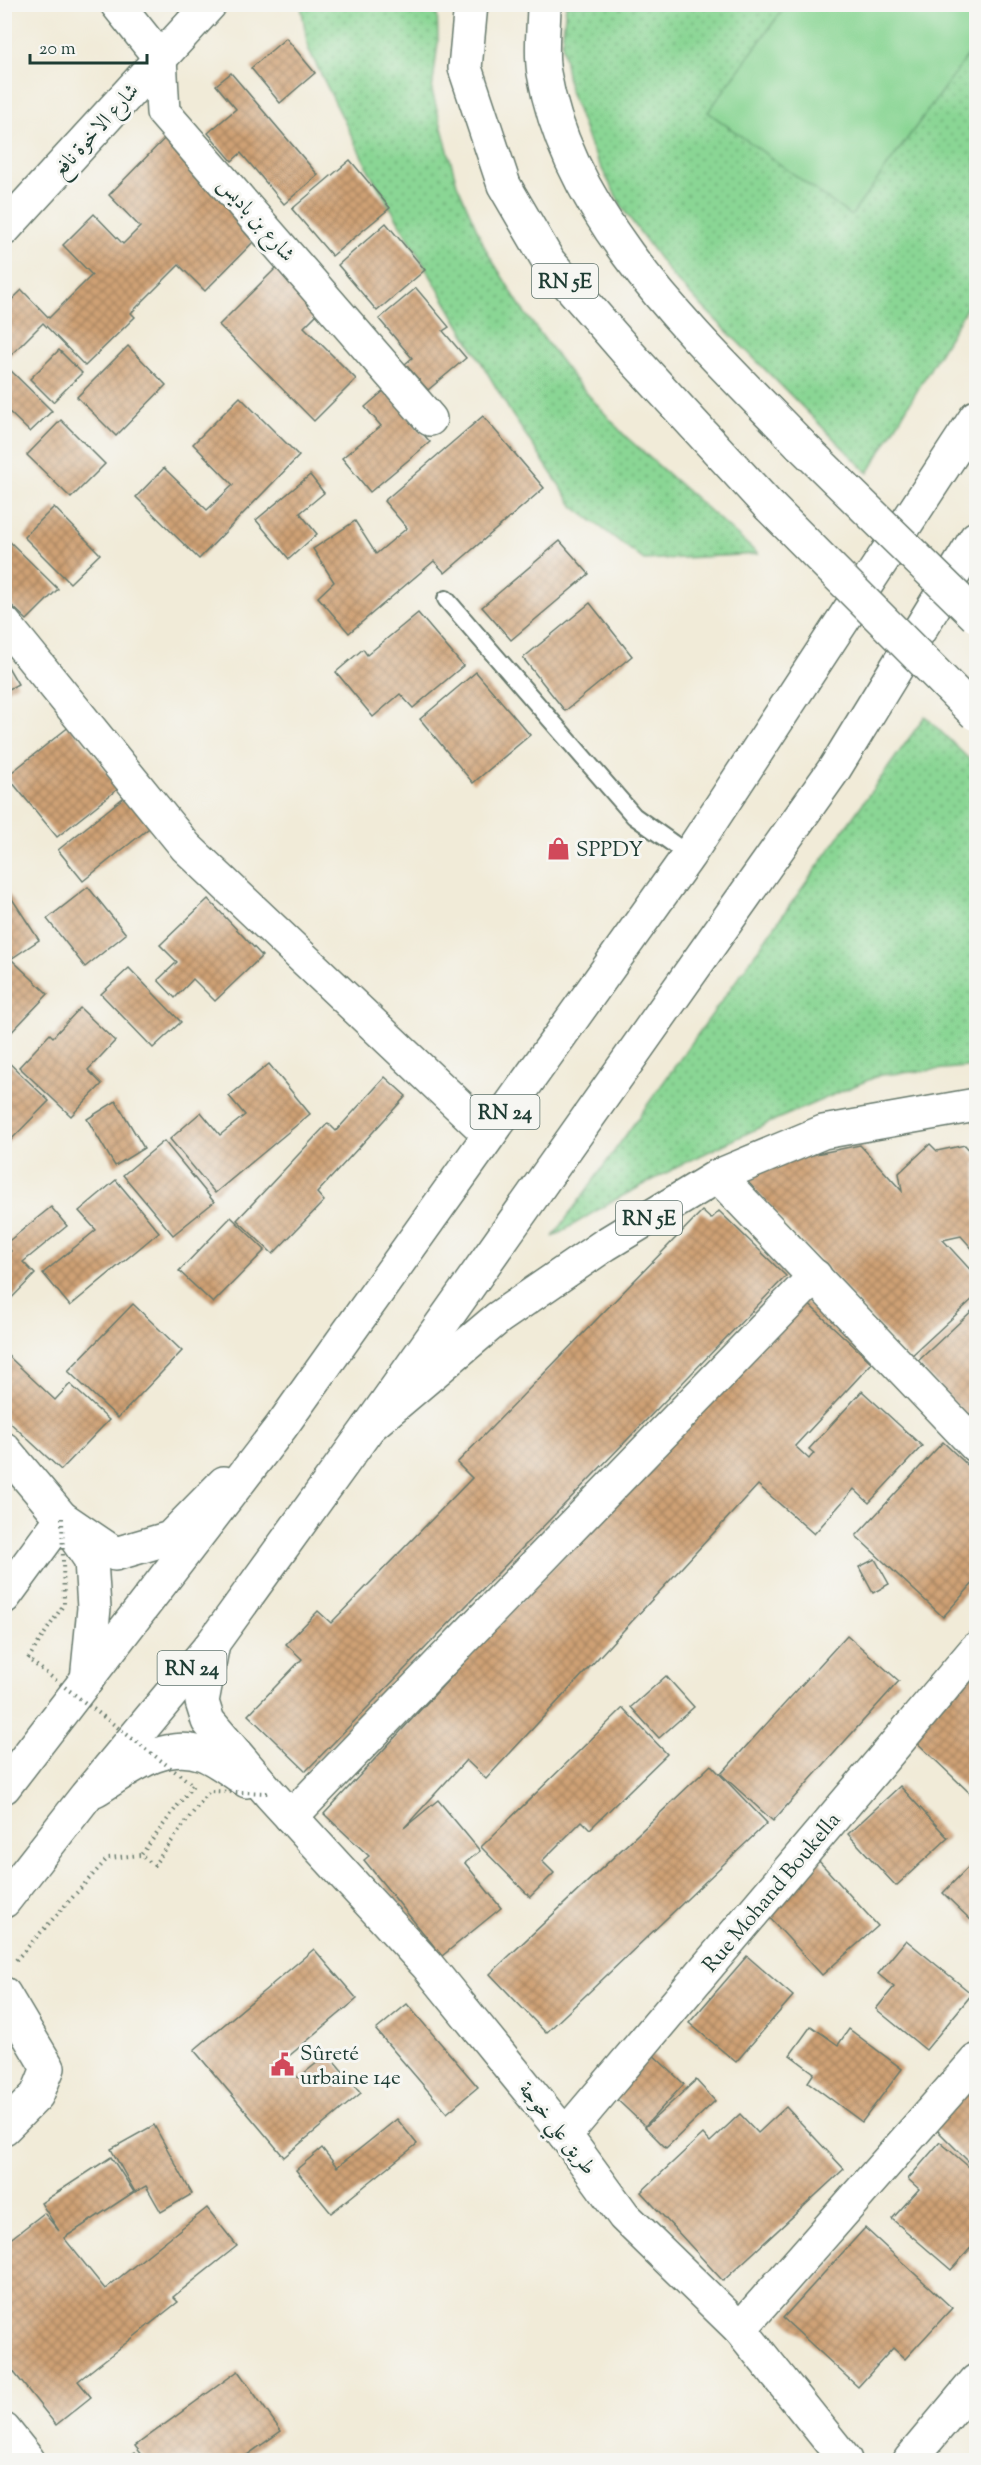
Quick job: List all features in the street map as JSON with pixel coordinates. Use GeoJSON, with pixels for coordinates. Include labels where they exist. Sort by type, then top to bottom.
{"type":"FeatureCollection","features":[{"type":"Feature","properties":{"kind":"main road"},"geometry":{"type":"LineString","coordinates":[[117,4],[160,58]]}},
{"type":"Feature","properties":{"kind":"main road","name":"شارع الاخوة نافع"},"geometry":{"type":"LineString","coordinates":[[4,229],[210,4]]}},
{"type":"Feature","properties":{"kind":"main road","name":"RN 5E"},"geometry":{"type":"LineString","coordinates":[[471,4],[465,68],[504,185],[549,262],[627,352],[768,505],[976,714]]}},
{"type":"Feature","properties":{"kind":"main road","name":"RN 5E"},"geometry":{"type":"LineString","coordinates":[[544,4],[544,72],[565,149],[596,207],[634,262],[672,311],[801,445],[976,616]]}},
{"type":"Feature","properties":{"kind":"main road","name":"شارع بن باديس"},"geometry":{"type":"LineString","coordinates":[[160,58],[163,112],[430,419]]}},
{"type":"Feature","properties":{"kind":"main road","name":"RN 24"},"geometry":{"type":"LineString","coordinates":[[4,1787],[281,1427],[689,855],[976,417]]}},
{"type":"Feature","properties":{"kind":"main road","name":"RN 24"},"geometry":{"type":"LineString","coordinates":[[4,1901],[86,1796],[213,1643],[369,1427],[835,768],[976,538]]}},
{"type":"Feature","properties":{"kind":"main road"},"geometry":{"type":"LineString","coordinates":[[4,623],[186,846],[489,1134]]}},
{"type":"Feature","properties":{"kind":"main road","name":"RN 5E"},"geometry":{"type":"LineString","coordinates":[[369,1427],[498,1318],[606,1244],[718,1176],[823,1132],[976,1105]]}},
{"type":"Feature","properties":{"kind":"main road"},"geometry":{"type":"LineString","coordinates":[[718,1176],[976,1446]]}},
{"type":"Feature","properties":{"kind":"main road"},"geometry":{"type":"LineString","coordinates":[[277,1802],[815,1276]]}},
{"type":"Feature","properties":{"kind":"main road"},"geometry":{"type":"LineString","coordinates":[[62,1518],[116,1554],[170,1538],[281,1427]]}},
{"type":"Feature","properties":{"kind":"main road"},"geometry":{"type":"LineString","coordinates":[[4,1449],[62,1518],[91,1560],[94,1608],[87,1680]]}},
{"type":"Feature","properties":{"kind":"main road"},"geometry":{"type":"LineString","coordinates":[[4,1597],[62,1518]]}},
{"type":"Feature","properties":{"kind":"main road"},"geometry":{"type":"LineString","coordinates":[[213,1643],[202,1702],[208,1721],[277,1802]]}},
{"type":"Feature","properties":{"kind":"main road","name":"Rue Mohand Boukella"},"geometry":{"type":"LineString","coordinates":[[565,2135],[976,1649]]}},
{"type":"Feature","properties":{"kind":"main road"},"geometry":{"type":"LineString","coordinates":[[86,1796],[146,1758],[175,1750],[202,1754],[277,1802]]}},
{"type":"Feature","properties":{"kind":"main road","name":"طريق علي خوجة"},"geometry":{"type":"LineString","coordinates":[[277,1802],[427,1965],[565,2135],[624,2216],[740,2329],[845,2460]]}},
{"type":"Feature","properties":{"kind":"main road"},"geometry":{"type":"LineString","coordinates":[[4,2128],[37,2095],[48,2068],[8,1979]]}},
{"type":"Feature","properties":{"kind":"main road"},"geometry":{"type":"LineString","coordinates":[[740,2329],[976,2061]]}},
{"type":"Feature","properties":{"kind":"main road"},"geometry":{"type":"LineString","coordinates":[[910,2460],[976,2381]]}},
{"type":"Feature","properties":{"kind":"main road"},"geometry":{"type":"LineString","coordinates":[[4,2430],[28,2460]]}},
{"type":"Feature","properties":{"kind":"lane"},"geometry":{"type":"LineString","coordinates":[[446,599],[634,816],[689,855]]}},
{"type":"Feature","properties":{"kind":"path"},"geometry":{"type":"LineString","coordinates":[[62,1518],[64,1604],[28,1659],[192,1785],[141,1855]]}},
{"type":"Feature","properties":{"kind":"path"},"geometry":{"type":"LineString","coordinates":[[8,1979],[108,1858],[141,1855],[154,1865],[209,1791],[277,1802]]}},
{"type":"Feature","properties":{"kind":"green space"},"geometry":{"type":"Polygon","coordinates":[[[787,4],[976,5],[976,44],[851,216],[708,112],[787,4]]]}},
{"type":"Feature","properties":{"kind":"green space"},"geometry":{"type":"Polygon","coordinates":[[[301,5],[437,5],[438,42],[432,91],[457,184],[487,252],[524,312],[575,380],[624,435],[758,554],[644,560],[574,507],[511,413],[369,171],[308,48],[301,5]]]}},
{"type":"Feature","properties":{"kind":"green space"},"geometry":{"type":"Polygon","coordinates":[[[566,5],[976,5],[976,292],[868,473],[672,276],[623,209],[591,148],[569,88],[562,43],[566,5]]]}},
{"type":"Feature","properties":{"kind":"green space"},"geometry":{"type":"Polygon","coordinates":[[[925,716],[976,766],[976,1066],[880,1075],[777,1119],[685,1163],[609,1203],[553,1237],[925,716]]]}},
{"type":"Feature","properties":{"kind":"building"},"geometry":{"type":"Polygon","coordinates":[[[173,4],[191,4],[180,13],[173,4]]]}},
{"type":"Feature","properties":{"kind":"building"},"geometry":{"type":"Polygon","coordinates":[[[286,38],[315,73],[280,103],[251,68],[286,38]]]}},
{"type":"Feature","properties":{"kind":"building"},"geometry":{"type":"Polygon","coordinates":[[[231,73],[318,175],[284,204],[241,153],[232,161],[208,133],[236,109],[216,85],[231,73]]]}},
{"type":"Feature","properties":{"kind":"building"},"geometry":{"type":"Polygon","coordinates":[[[166,137],[262,233],[205,291],[179,265],[131,313],[135,317],[85,366],[43,323],[4,362],[4,307],[22,290],[49,318],[92,275],[63,245],[94,214],[123,244],[140,227],[109,195],[166,137]]]}},
{"type":"Feature","properties":{"kind":"building"},"geometry":{"type":"Polygon","coordinates":[[[350,160],[390,208],[332,256],[292,209],[350,160]]]}},
{"type":"Feature","properties":{"kind":"building"},"geometry":{"type":"Polygon","coordinates":[[[386,223],[425,270],[377,311],[338,265],[386,223]]]}},
{"type":"Feature","properties":{"kind":"building"},"geometry":{"type":"Polygon","coordinates":[[[276,268],[319,312],[304,327],[356,379],[314,421],[219,325],[276,268]]]}},
{"type":"Feature","properties":{"kind":"building"},"geometry":{"type":"Polygon","coordinates":[[[416,288],[449,327],[443,331],[466,358],[428,390],[405,364],[412,358],[379,319],[416,288]]]}},
{"type":"Feature","properties":{"kind":"building"},"geometry":{"type":"Polygon","coordinates":[[[128,346],[166,385],[116,436],[77,397],[128,346]]]}},
{"type":"Feature","properties":{"kind":"building"},"geometry":{"type":"Polygon","coordinates":[[[59,350],[82,373],[53,402],[30,379],[59,350]]]}},
{"type":"Feature","properties":{"kind":"building"},"geometry":{"type":"Polygon","coordinates":[[[4,364],[52,411],[30,432],[4,407],[4,364]]]}},
{"type":"Feature","properties":{"kind":"building"},"geometry":{"type":"Polygon","coordinates":[[[386,389],[430,442],[370,492],[342,458],[381,426],[365,407],[386,389]]]}},
{"type":"Feature","properties":{"kind":"building"},"geometry":{"type":"Polygon","coordinates":[[[240,397],[299,456],[199,559],[136,497],[164,468],[207,510],[233,485],[193,444],[240,397]]]}},
{"type":"Feature","properties":{"kind":"building"},"geometry":{"type":"Polygon","coordinates":[[[483,416],[544,488],[445,573],[434,561],[349,633],[318,597],[334,582],[313,549],[355,521],[376,554],[407,528],[384,501],[483,416]]]}},
{"type":"Feature","properties":{"kind":"building"},"geometry":{"type":"Polygon","coordinates":[[[61,420],[105,464],[71,498],[27,455],[61,420]]]}},
{"type":"Feature","properties":{"kind":"building"},"geometry":{"type":"Polygon","coordinates":[[[310,475],[324,493],[300,513],[317,534],[289,559],[256,520],[310,475]]]}},
{"type":"Feature","properties":{"kind":"building"},"geometry":{"type":"Polygon","coordinates":[[[54,507],[100,554],[70,583],[24,537],[54,507]]]}},
{"type":"Feature","properties":{"kind":"building"},"geometry":{"type":"Polygon","coordinates":[[[4,536],[58,589],[27,620],[4,598],[4,536]]]}},
{"type":"Feature","properties":{"kind":"building"},"geometry":{"type":"Polygon","coordinates":[[[560,541],[589,574],[511,640],[482,607],[560,541]]]}},
{"type":"Feature","properties":{"kind":"building"},"geometry":{"type":"Polygon","coordinates":[[[590,603],[632,656],[565,711],[523,658],[590,603]]]}},
{"type":"Feature","properties":{"kind":"building"},"geometry":{"type":"Polygon","coordinates":[[[418,613],[463,666],[413,708],[400,694],[373,717],[336,672],[363,649],[367,655],[418,613]]]}},
{"type":"Feature","properties":{"kind":"building"},"geometry":{"type":"Polygon","coordinates":[[[4,660],[18,684],[4,692],[4,660]]]}},
{"type":"Feature","properties":{"kind":"building"},"geometry":{"type":"Polygon","coordinates":[[[476,672],[530,735],[473,783],[420,719],[476,672]]]}},
{"type":"Feature","properties":{"kind":"building"},"geometry":{"type":"Polygon","coordinates":[[[70,726],[119,788],[57,837],[7,776],[70,726]]]}},
{"type":"Feature","properties":{"kind":"building"},"geometry":{"type":"Polygon","coordinates":[[[128,794],[153,825],[83,881],[58,850],[128,794]]]}},
{"type":"Feature","properties":{"kind":"building"},"geometry":{"type":"Polygon","coordinates":[[[88,887],[126,934],[85,967],[47,919],[88,887]]]}},
{"type":"Feature","properties":{"kind":"building"},"geometry":{"type":"Polygon","coordinates":[[[5,888],[39,940],[11,959],[48,994],[5,1039],[5,888]]]}},
{"type":"Feature","properties":{"kind":"building"},"geometry":{"type":"Polygon","coordinates":[[[208,899],[262,956],[215,1001],[193,979],[175,998],[158,980],[177,962],[160,945],[208,899]]]}},
{"type":"Feature","properties":{"kind":"building"},"geometry":{"type":"Polygon","coordinates":[[[129,968],[181,1022],[153,1048],[101,994],[129,968]]]}},
{"type":"Feature","properties":{"kind":"building"},"geometry":{"type":"Polygon","coordinates":[[[80,1008],[115,1041],[88,1070],[102,1084],[71,1116],[19,1067],[50,1034],[53,1037],[80,1008]]]}},
{"type":"Feature","properties":{"kind":"building"},"geometry":{"type":"Polygon","coordinates":[[[4,1058],[49,1101],[4,1147],[4,1058]]]}},
{"type":"Feature","properties":{"kind":"building"},"geometry":{"type":"Polygon","coordinates":[[[269,1064],[310,1114],[215,1193],[170,1139],[201,1112],[220,1135],[245,1115],[229,1096],[269,1064]]]}},
{"type":"Feature","properties":{"kind":"building"},"geometry":{"type":"Polygon","coordinates":[[[385,1077],[406,1096],[317,1193],[324,1201],[273,1254],[237,1220],[328,1123],[336,1131],[385,1077]]]}},
{"type":"Feature","properties":{"kind":"building"},"geometry":{"type":"Polygon","coordinates":[[[116,1101],[144,1148],[115,1166],[87,1119],[116,1101]]]}},
{"type":"Feature","properties":{"kind":"building"},"geometry":{"type":"Polygon","coordinates":[[[164,1141],[214,1202],[173,1235],[123,1175],[164,1141]]]}},
{"type":"Feature","properties":{"kind":"building"},"geometry":{"type":"Polygon","coordinates":[[[930,1144],[937,1151],[965,1145],[976,1158],[976,1253],[961,1236],[943,1240],[976,1276],[976,1296],[909,1358],[746,1180],[762,1165],[860,1145],[902,1191],[899,1173],[930,1144]]]}},
{"type":"Feature","properties":{"kind":"building"},"geometry":{"type":"Polygon","coordinates":[[[116,1180],[159,1232],[70,1306],[43,1273],[96,1230],[79,1211],[116,1180]]]}},
{"type":"Feature","properties":{"kind":"building"},"geometry":{"type":"Polygon","coordinates":[[[51,1207],[67,1226],[23,1262],[35,1274],[4,1306],[4,1258],[11,1251],[5,1244],[51,1207]]]}},
{"type":"Feature","properties":{"kind":"building"},"geometry":{"type":"Polygon","coordinates":[[[702,1211],[711,1219],[719,1211],[786,1276],[306,1771],[248,1715],[302,1659],[286,1644],[318,1611],[331,1623],[472,1478],[457,1463],[702,1211]]]}},
{"type":"Feature","properties":{"kind":"building"},"geometry":{"type":"Polygon","coordinates":[[[231,1217],[265,1250],[213,1303],[179,1271],[231,1217]]]}},
{"type":"Feature","properties":{"kind":"building"},"geometry":{"type":"Polygon","coordinates":[[[802,1298],[872,1363],[795,1446],[809,1459],[814,1453],[809,1449],[862,1391],[922,1446],[869,1503],[854,1489],[814,1534],[758,1485],[486,1779],[466,1760],[404,1828],[438,1800],[480,1851],[465,1863],[501,1908],[442,1956],[364,1860],[369,1856],[324,1814],[802,1298]]]}},
{"type":"Feature","properties":{"kind":"building"},"geometry":{"type":"Polygon","coordinates":[[[133,1304],[182,1351],[118,1418],[68,1371],[133,1304]]]}},
{"type":"Feature","properties":{"kind":"building"},"geometry":{"type":"Polygon","coordinates":[[[976,1307],[976,1427],[917,1362],[976,1307]]]}},
{"type":"Feature","properties":{"kind":"building"},"geometry":{"type":"Polygon","coordinates":[[[4,1352],[55,1400],[70,1384],[109,1420],[61,1470],[4,1417],[4,1352]]]}},
{"type":"Feature","properties":{"kind":"building"},"geometry":{"type":"Polygon","coordinates":[[[943,1442],[976,1473],[976,1580],[943,1617],[856,1536],[943,1442]]]}},
{"type":"Feature","properties":{"kind":"building"},"geometry":{"type":"Polygon","coordinates":[[[875,1559],[889,1584],[873,1593],[859,1567],[875,1559]]]}},
{"type":"Feature","properties":{"kind":"building"},"geometry":{"type":"Polygon","coordinates":[[[847,1635],[899,1681],[773,1821],[721,1774],[847,1635]]]}},
{"type":"Feature","properties":{"kind":"building"},"geometry":{"type":"Polygon","coordinates":[[[976,1667],[976,1794],[974,1797],[909,1735],[976,1667]]]}},
{"type":"Feature","properties":{"kind":"building"},"geometry":{"type":"Polygon","coordinates":[[[666,1676],[694,1707],[659,1738],[631,1707],[666,1676]]]}},
{"type":"Feature","properties":{"kind":"building"},"geometry":{"type":"Polygon","coordinates":[[[623,1708],[667,1754],[590,1829],[582,1821],[542,1861],[554,1873],[530,1897],[481,1847],[623,1708]]]}},
{"type":"Feature","properties":{"kind":"building"},"geometry":{"type":"Polygon","coordinates":[[[711,1765],[767,1823],[546,2033],[490,1974],[711,1765]]]}},
{"type":"Feature","properties":{"kind":"building"},"geometry":{"type":"Polygon","coordinates":[[[900,1786],[948,1838],[896,1886],[848,1834],[900,1786]]]}},
{"type":"Feature","properties":{"kind":"building"},"geometry":{"type":"Polygon","coordinates":[[[976,1859],[976,1925],[943,1893],[976,1859]]]}},
{"type":"Feature","properties":{"kind":"building"},"geometry":{"type":"Polygon","coordinates":[[[818,1860],[878,1926],[822,1975],[768,1916],[818,1860]]]}},
{"type":"Feature","properties":{"kind":"building"},"geometry":{"type":"Polygon","coordinates":[[[906,1940],[972,1994],[926,2050],[876,2009],[894,1987],[878,1974],[906,1940]]]}},
{"type":"Feature","properties":{"kind":"building"},"geometry":{"type":"Polygon","coordinates":[[[314,1949],[357,1999],[283,2061],[298,2078],[328,2054],[361,2093],[284,2157],[194,2050],[314,1949]]]}},
{"type":"Feature","properties":{"kind":"building"},"geometry":{"type":"Polygon","coordinates":[[[747,1956],[793,1996],[736,2062],[689,2023],[747,1956]]]}},
{"type":"Feature","properties":{"kind":"building"},"geometry":{"type":"Polygon","coordinates":[[[407,2004],[478,2087],[447,2113],[376,2030],[407,2004]]]}},
{"type":"Feature","properties":{"kind":"building"},"geometry":{"type":"Polygon","coordinates":[[[811,2026],[838,2045],[849,2029],[902,2069],[862,2122],[808,2082],[814,2073],[790,2055],[811,2026]]]}},
{"type":"Feature","properties":{"kind":"building"},"geometry":{"type":"Polygon","coordinates":[[[648,2050],[684,2084],[645,2126],[609,2092],[648,2050]]]}},
{"type":"Feature","properties":{"kind":"building"},"geometry":{"type":"Polygon","coordinates":[[[696,2080],[715,2101],[666,2148],[645,2127],[696,2080]]]}},
{"type":"Feature","properties":{"kind":"building"},"geometry":{"type":"Polygon","coordinates":[[[976,2084],[976,2169],[934,2127],[976,2084]]]}},
{"type":"Feature","properties":{"kind":"building"},"geometry":{"type":"Polygon","coordinates":[[[786,2107],[844,2169],[723,2281],[641,2192],[703,2134],[710,2142],[740,2114],[758,2133],[786,2107]]]}},
{"type":"Feature","properties":{"kind":"building"},"geometry":{"type":"Polygon","coordinates":[[[397,2119],[417,2144],[331,2213],[296,2170],[322,2148],[337,2167],[397,2119]]]}},
{"type":"Feature","properties":{"kind":"building"},"geometry":{"type":"Polygon","coordinates":[[[154,2125],[192,2194],[161,2212],[146,2186],[135,2192],[111,2149],[154,2125]]]}},
{"type":"Feature","properties":{"kind":"building"},"geometry":{"type":"Polygon","coordinates":[[[940,2142],[976,2173],[976,2242],[951,2270],[892,2219],[919,2189],[908,2179],[940,2142]]]}},
{"type":"Feature","properties":{"kind":"building"},"geometry":{"type":"Polygon","coordinates":[[[111,2157],[134,2192],[64,2238],[105,2289],[207,2208],[237,2246],[173,2297],[178,2302],[78,2381],[91,2397],[56,2425],[4,2360],[4,2244],[44,2213],[59,2231],[41,2203],[111,2157]]]}},
{"type":"Feature","properties":{"kind":"building"},"geometry":{"type":"Polygon","coordinates":[[[865,2228],[952,2308],[905,2359],[893,2348],[858,2387],[783,2318],[865,2228]]]}},
{"type":"Feature","properties":{"kind":"building"},"geometry":{"type":"Polygon","coordinates":[[[238,2371],[281,2431],[240,2460],[146,2460],[135,2446],[238,2371]]]}},
{"type":"Feature","properties":{"kind":"building"},"geometry":{"type":"Polygon","coordinates":[[[135,2453],[140,2460],[124,2460],[135,2453]]]}},
{"type":"Feature","properties":{"kind":"place","name":"SPPDY"},"geometry":{"type":"Point","coordinates":[558,849]}},
{"type":"Feature","properties":{"kind":"place","name":"Sûreté urbaine 14e"},"geometry":{"type":"Point","coordinates":[282,2065]}}]}
